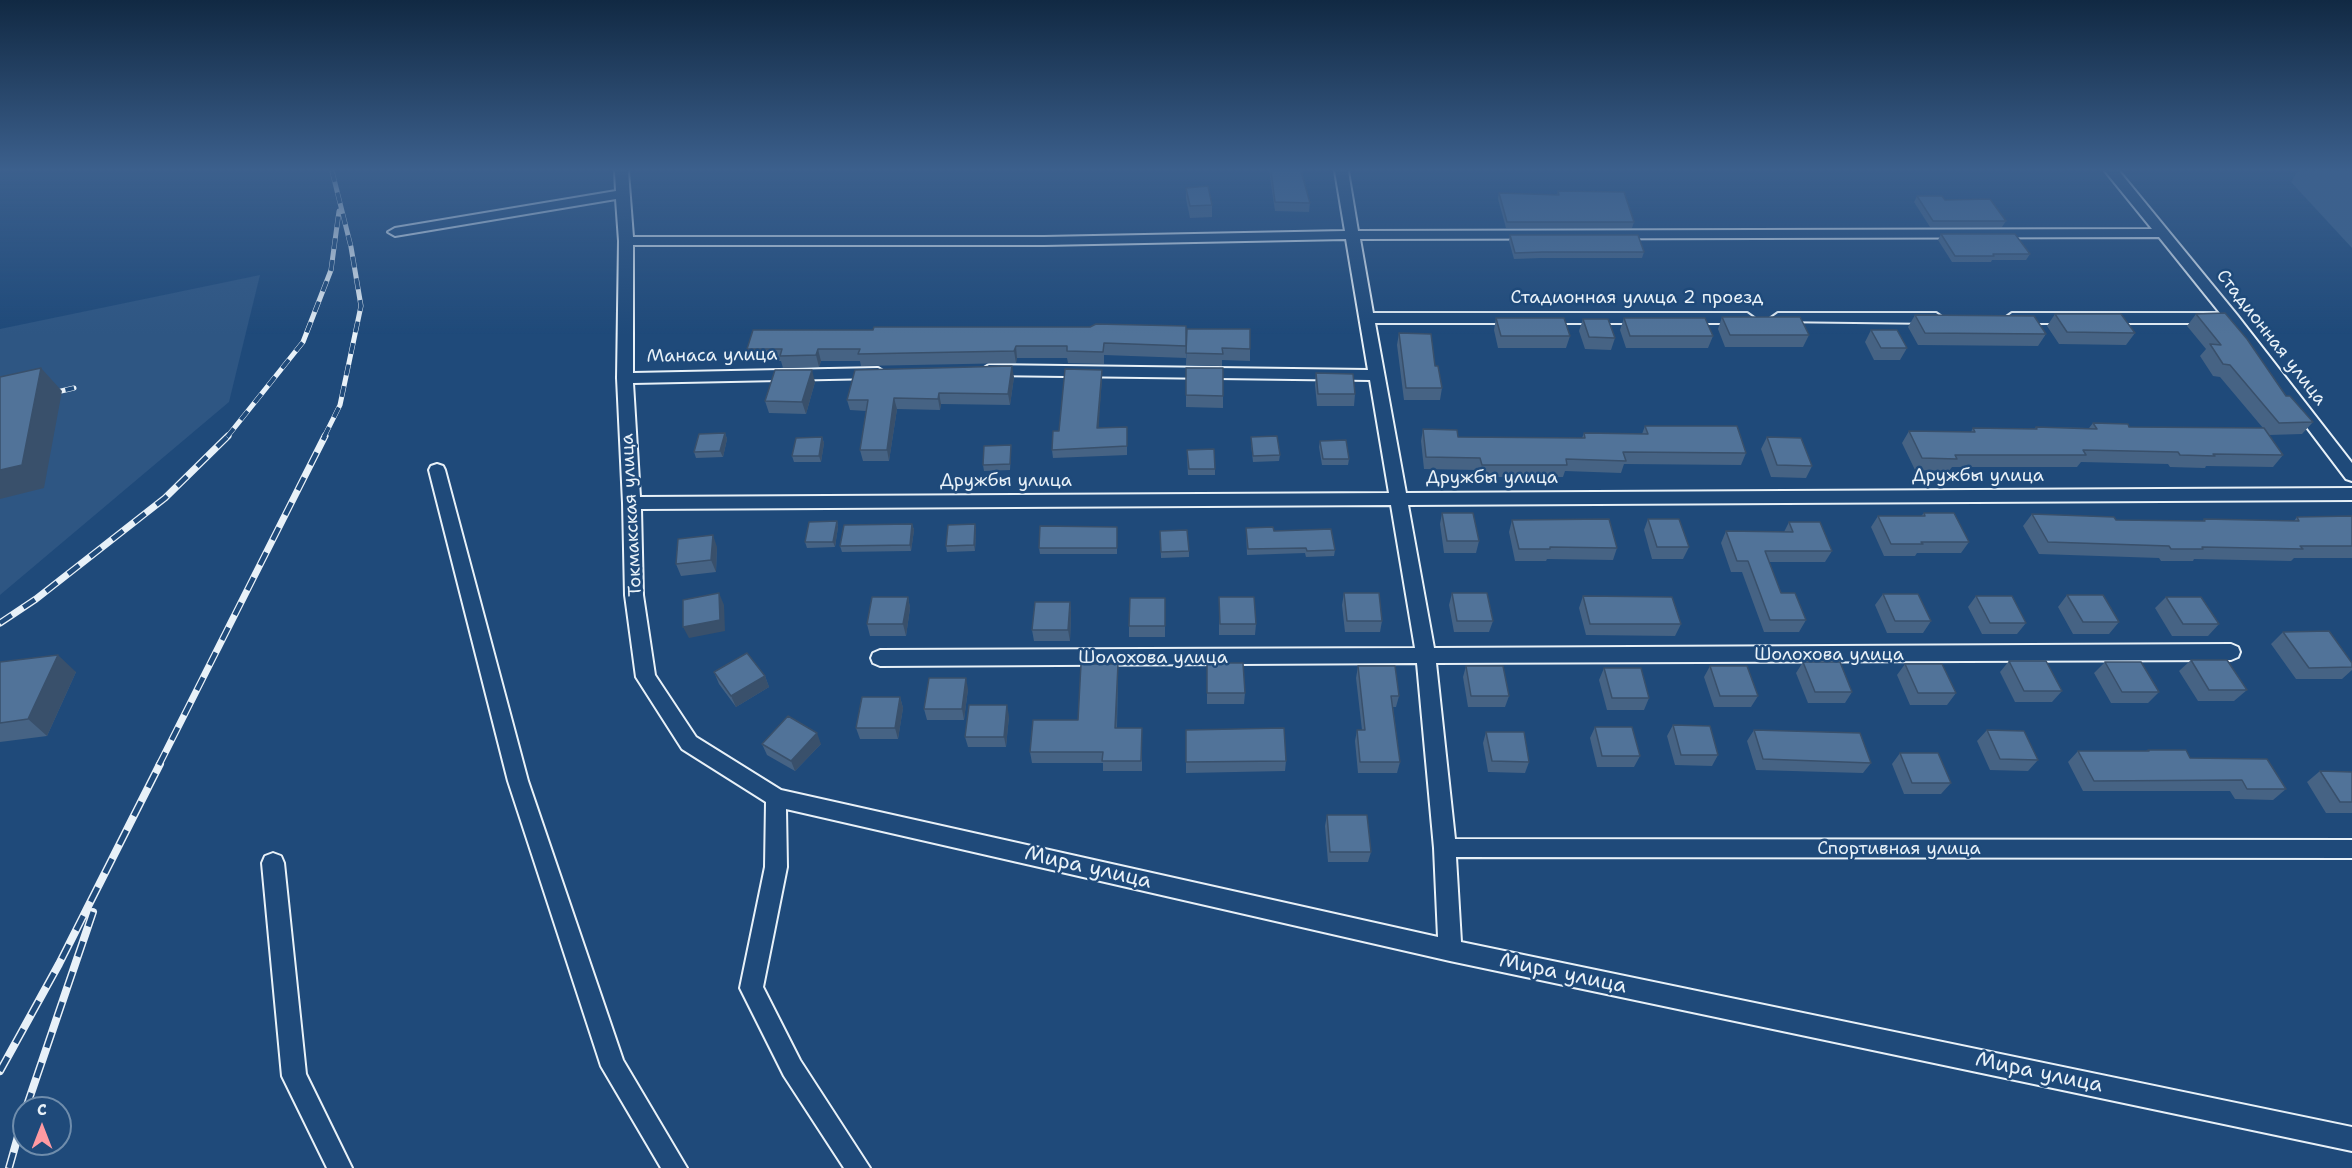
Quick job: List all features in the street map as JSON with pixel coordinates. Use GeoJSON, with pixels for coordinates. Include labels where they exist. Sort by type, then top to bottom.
{"type":"FeatureCollection","features":[{"type":"Feature","properties":{"kind":"street"},"geometry":{"type":"LineString","coordinates":[[395,232],[431,226]]}},
{"type":"Feature","properties":{"kind":"street","name":"Токмакская улица"},"geometry":{"type":"LineString","coordinates":[[625,226],[625,378],[632,503],[634,595],[646,676],[689,743],[776,798]]}},
{"type":"Feature","properties":{"kind":"street"},"geometry":{"type":"LineString","coordinates":[[1350,226],[1400,498],[1426,657],[1445,848],[1450,950]]}},
{"type":"Feature","properties":{"kind":"street","name":"Стадионная улица"},"geometry":{"type":"LineString","coordinates":[[2156,226],[2232,318],[2352,474]]}},
{"type":"Feature","properties":{"kind":"street"},"geometry":{"type":"LineString","coordinates":[[626,241],[1044,241],[1351,235],[2162,233]]}},
{"type":"Feature","properties":{"kind":"street","name":"Стадионная улица 2 проезд"},"geometry":{"type":"LineString","coordinates":[[1366,318],[1947,318]]}},
{"type":"Feature","properties":{"kind":"street"},"geometry":{"type":"LineString","coordinates":[[1995,318],[2232,318]]}},
{"type":"Feature","properties":{"kind":"street"},"geometry":{"type":"LineString","coordinates":[[976,370],[1376,375]]}},
{"type":"Feature","properties":{"kind":"street","name":"Манаса улица"},"geometry":{"type":"LineString","coordinates":[[625,378],[894,372]]}},
{"type":"Feature","properties":{"kind":"street"},"geometry":{"type":"LineString","coordinates":[[437,470],[518,781],[609,1055],[613,1066],[675,1168]]}},
{"type":"Feature","properties":{"kind":"street","name":"Дружбы улица"},"geometry":{"type":"LineString","coordinates":[[632,503],[2352,494]]}},
{"type":"Feature","properties":{"kind":"street","name":"Шолохова улица"},"geometry":{"type":"LineString","coordinates":[[880,658],[2231,652]]}},
{"type":"Feature","properties":{"kind":"street"},"geometry":{"type":"LineString","coordinates":[[776,798],[776,867],[751,988],[792,1068],[858,1168]]}},
{"type":"Feature","properties":{"kind":"street","name":"Мира улица"},"geometry":{"type":"LineString","coordinates":[[776,798],[1450,950],[2352,1139]]}},
{"type":"Feature","properties":{"kind":"street","name":"Спортивная улица"},"geometry":{"type":"LineString","coordinates":[[1445,848],[2352,849]]}},
{"type":"Feature","properties":{"kind":"street"},"geometry":{"type":"LineString","coordinates":[[273,863],[294,1076],[340,1168]]}},
{"type":"Feature","properties":{"kind":"shaded area"},"geometry":{"type":"Polygon","coordinates":[[[2331,226],[2352,226],[2352,248],[2331,226]]]}},
{"type":"Feature","properties":{"kind":"shaded area"},"geometry":{"type":"Polygon","coordinates":[[[260,275],[229,402],[0,595],[0,329],[260,275]]]}},
{"type":"Feature","properties":{"kind":"building"},"geometry":{"type":"Polygon","coordinates":[[[1941,234],[2015,234],[2030,254],[1955,256],[1941,234]]]}},
{"type":"Feature","properties":{"kind":"building"},"geometry":{"type":"Polygon","coordinates":[[[1510,235],[1638,235],[1644,252],[1515,253],[1510,235]]]}},
{"type":"Feature","properties":{"kind":"building"},"geometry":{"type":"Polygon","coordinates":[[[2225,313],[2247,339],[2286,396],[2290,396],[2313,422],[2279,423],[2230,365],[2223,364],[2210,344],[2221,345],[2196,314],[2225,313]]]}},
{"type":"Feature","properties":{"kind":"building"},"geometry":{"type":"Polygon","coordinates":[[[2055,314],[2121,314],[2135,333],[2067,332],[2055,314]]]}},
{"type":"Feature","properties":{"kind":"building"},"geometry":{"type":"Polygon","coordinates":[[[1915,315],[2034,316],[2046,334],[1925,333],[1915,315]]]}},
{"type":"Feature","properties":{"kind":"building"},"geometry":{"type":"Polygon","coordinates":[[[1722,317],[1800,317],[1809,335],[1730,335],[1722,317]]]}},
{"type":"Feature","properties":{"kind":"building"},"geometry":{"type":"Polygon","coordinates":[[[1496,318],[1564,318],[1570,336],[1501,336],[1496,318]]]}},
{"type":"Feature","properties":{"kind":"building"},"geometry":{"type":"Polygon","coordinates":[[[1624,318],[1705,318],[1713,336],[1630,336],[1624,318]]]}},
{"type":"Feature","properties":{"kind":"building"},"geometry":{"type":"Polygon","coordinates":[[[1583,319],[1608,319],[1615,338],[1589,337],[1583,319]]]}},
{"type":"Feature","properties":{"kind":"building"},"geometry":{"type":"Polygon","coordinates":[[[1096,324],[1186,326],[1186,346],[1104,343],[1103,352],[1067,351],[1067,346],[1016,346],[1014,351],[858,354],[860,349],[818,349],[816,355],[780,356],[782,349],[747,349],[753,330],[873,330],[874,327],[1090,327],[1096,324]]]}},
{"type":"Feature","properties":{"kind":"building"},"geometry":{"type":"Polygon","coordinates":[[[1187,329],[1250,329],[1250,349],[1222,348],[1223,354],[1186,353],[1187,329]]]}},
{"type":"Feature","properties":{"kind":"building"},"geometry":{"type":"Polygon","coordinates":[[[1871,330],[1897,330],[1907,348],[1881,348],[1871,330]]]}},
{"type":"Feature","properties":{"kind":"building"},"geometry":{"type":"Polygon","coordinates":[[[1399,333],[1431,334],[1435,366],[1438,366],[1442,388],[1406,388],[1399,333]]]}},
{"type":"Feature","properties":{"kind":"building"},"geometry":{"type":"Polygon","coordinates":[[[1012,366],[1008,394],[939,393],[938,399],[894,398],[887,450],[860,450],[868,400],[847,400],[855,370],[1012,366]]]}},
{"type":"Feature","properties":{"kind":"building"},"geometry":{"type":"Polygon","coordinates":[[[41,368],[22,465],[0,470],[0,377],[41,368]]]}},
{"type":"Feature","properties":{"kind":"building"},"geometry":{"type":"Polygon","coordinates":[[[1186,368],[1223,368],[1223,396],[1186,395],[1186,368]]]}},
{"type":"Feature","properties":{"kind":"building"},"geometry":{"type":"Polygon","coordinates":[[[1065,369],[1102,370],[1097,428],[1127,427],[1127,446],[1052,450],[1053,431],[1059,431],[1065,369]]]}},
{"type":"Feature","properties":{"kind":"building"},"geometry":{"type":"Polygon","coordinates":[[[775,370],[812,370],[802,402],[765,401],[775,370]]]}},
{"type":"Feature","properties":{"kind":"building"},"geometry":{"type":"Polygon","coordinates":[[[1316,373],[1353,374],[1355,394],[1318,394],[1316,373]]]}},
{"type":"Feature","properties":{"kind":"building"},"geometry":{"type":"Polygon","coordinates":[[[2093,423],[2128,424],[2129,427],[2264,428],[2283,455],[2213,454],[2215,456],[2180,455],[2178,452],[2083,450],[2086,455],[1955,455],[1957,459],[1922,458],[1909,431],[1975,432],[1973,428],[2037,429],[2036,427],[2097,429],[2093,423]]]}},
{"type":"Feature","properties":{"kind":"building"},"geometry":{"type":"Polygon","coordinates":[[[1645,426],[1737,426],[1746,453],[1623,452],[1626,461],[1566,459],[1567,465],[1482,465],[1480,458],[1426,457],[1423,429],[1457,430],[1458,437],[1585,438],[1584,433],[1648,434],[1645,426]]]}},
{"type":"Feature","properties":{"kind":"building"},"geometry":{"type":"Polygon","coordinates":[[[725,433],[720,451],[694,452],[699,434],[725,433]]]}},
{"type":"Feature","properties":{"kind":"building"},"geometry":{"type":"Polygon","coordinates":[[[1277,436],[1280,455],[1253,456],[1251,437],[1277,436]]]}},
{"type":"Feature","properties":{"kind":"building"},"geometry":{"type":"Polygon","coordinates":[[[822,437],[819,456],[792,456],[796,438],[822,437]]]}},
{"type":"Feature","properties":{"kind":"building"},"geometry":{"type":"Polygon","coordinates":[[[1767,437],[1801,438],[1812,466],[1777,465],[1767,437]]]}},
{"type":"Feature","properties":{"kind":"building"},"geometry":{"type":"Polygon","coordinates":[[[1346,440],[1349,459],[1323,459],[1320,441],[1346,440]]]}},
{"type":"Feature","properties":{"kind":"building"},"geometry":{"type":"Polygon","coordinates":[[[1011,445],[1010,464],[983,465],[984,446],[1011,445]]]}},
{"type":"Feature","properties":{"kind":"building"},"geometry":{"type":"Polygon","coordinates":[[[1214,449],[1215,469],[1189,469],[1187,450],[1214,449]]]}},
{"type":"Feature","properties":{"kind":"building"},"geometry":{"type":"Polygon","coordinates":[[[1442,513],[1473,513],[1479,541],[1447,541],[1442,513]]]}},
{"type":"Feature","properties":{"kind":"building"},"geometry":{"type":"Polygon","coordinates":[[[1924,513],[1954,513],[1969,542],[1891,544],[1878,516],[1925,516],[1924,513]]]}},
{"type":"Feature","properties":{"kind":"building"},"geometry":{"type":"Polygon","coordinates":[[[2032,514],[2114,517],[2116,520],[2205,521],[2204,519],[2299,521],[2297,517],[2352,516],[2352,546],[2300,546],[2303,549],[2202,547],[2203,549],[2171,549],[2169,546],[2048,542],[2032,514]]]}},
{"type":"Feature","properties":{"kind":"building"},"geometry":{"type":"Polygon","coordinates":[[[1609,519],[1617,548],[1519,549],[1512,520],[1609,519]]]}},
{"type":"Feature","properties":{"kind":"building"},"geometry":{"type":"Polygon","coordinates":[[[1648,519],[1679,519],[1689,547],[1657,547],[1648,519]]]}},
{"type":"Feature","properties":{"kind":"building"},"geometry":{"type":"Polygon","coordinates":[[[837,521],[833,542],[805,542],[809,522],[837,521]]]}},
{"type":"Feature","properties":{"kind":"building"},"geometry":{"type":"Polygon","coordinates":[[[1789,522],[1820,522],[1832,551],[1765,551],[1781,593],[1795,593],[1806,620],[1770,620],[1748,561],[1737,561],[1726,531],[1793,532],[1789,522]]]}},
{"type":"Feature","properties":{"kind":"building"},"geometry":{"type":"Polygon","coordinates":[[[912,524],[910,545],[840,546],[844,525],[912,524]]]}},
{"type":"Feature","properties":{"kind":"building"},"geometry":{"type":"Polygon","coordinates":[[[975,524],[974,545],[946,546],[948,525],[975,524]]]}},
{"type":"Feature","properties":{"kind":"building"},"geometry":{"type":"Polygon","coordinates":[[[1040,526],[1117,527],[1117,548],[1039,548],[1040,526]]]}},
{"type":"Feature","properties":{"kind":"building"},"geometry":{"type":"Polygon","coordinates":[[[1273,527],[1274,531],[1331,529],[1335,550],[1248,549],[1246,528],[1273,527]]]}},
{"type":"Feature","properties":{"kind":"building"},"geometry":{"type":"Polygon","coordinates":[[[1187,530],[1189,551],[1161,552],[1160,531],[1187,530]]]}},
{"type":"Feature","properties":{"kind":"building"},"geometry":{"type":"Polygon","coordinates":[[[713,535],[711,560],[676,564],[678,539],[713,535]]]}},
{"type":"Feature","properties":{"kind":"building"},"geometry":{"type":"Polygon","coordinates":[[[719,593],[720,620],[683,627],[683,600],[719,593]]]}},
{"type":"Feature","properties":{"kind":"building"},"geometry":{"type":"Polygon","coordinates":[[[1344,593],[1379,593],[1382,621],[1347,621],[1344,593]]]}},
{"type":"Feature","properties":{"kind":"building"},"geometry":{"type":"Polygon","coordinates":[[[1452,593],[1487,593],[1493,621],[1457,621],[1452,593]]]}},
{"type":"Feature","properties":{"kind":"building"},"geometry":{"type":"Polygon","coordinates":[[[1883,594],[1918,594],[1931,621],[1895,621],[1883,594]]]}},
{"type":"Feature","properties":{"kind":"building"},"geometry":{"type":"Polygon","coordinates":[[[2067,595],[2103,595],[2119,622],[2083,622],[2067,595]]]}},
{"type":"Feature","properties":{"kind":"building"},"geometry":{"type":"Polygon","coordinates":[[[1583,596],[1672,597],[1681,624],[1590,624],[1583,596]]]}},
{"type":"Feature","properties":{"kind":"building"},"geometry":{"type":"Polygon","coordinates":[[[1976,596],[2012,596],[2026,623],[1990,623],[1976,596]]]}},
{"type":"Feature","properties":{"kind":"building"},"geometry":{"type":"Polygon","coordinates":[[[872,597],[908,597],[903,624],[867,624],[872,597]]]}},
{"type":"Feature","properties":{"kind":"building"},"geometry":{"type":"Polygon","coordinates":[[[1219,597],[1254,597],[1256,624],[1220,624],[1219,597]]]}},
{"type":"Feature","properties":{"kind":"building"},"geometry":{"type":"Polygon","coordinates":[[[2166,597],[2201,597],[2219,624],[2183,624],[2166,597]]]}},
{"type":"Feature","properties":{"kind":"building"},"geometry":{"type":"Polygon","coordinates":[[[1130,598],[1165,598],[1165,626],[1129,626],[1130,598]]]}},
{"type":"Feature","properties":{"kind":"building"},"geometry":{"type":"Polygon","coordinates":[[[1035,602],[1070,602],[1068,630],[1032,630],[1035,602]]]}},
{"type":"Feature","properties":{"kind":"building"},"geometry":{"type":"Polygon","coordinates":[[[2329,631],[2352,663],[2352,667],[2309,668],[2283,632],[2329,631]]]}},
{"type":"Feature","properties":{"kind":"building"},"geometry":{"type":"Polygon","coordinates":[[[747,653],[765,676],[731,696],[714,672],[747,653]]]}},
{"type":"Feature","properties":{"kind":"building"},"geometry":{"type":"Polygon","coordinates":[[[58,655],[28,719],[0,723],[0,662],[58,655]]]}},
{"type":"Feature","properties":{"kind":"building"},"geometry":{"type":"Polygon","coordinates":[[[2191,660],[2227,660],[2247,690],[2209,690],[2191,660]]]}},
{"type":"Feature","properties":{"kind":"building"},"geometry":{"type":"Polygon","coordinates":[[[2009,661],[2046,661],[2062,691],[2024,691],[2009,661]]]}},
{"type":"Feature","properties":{"kind":"building"},"geometry":{"type":"Polygon","coordinates":[[[1803,662],[1840,662],[1852,692],[1815,692],[1803,662]]]}},
{"type":"Feature","properties":{"kind":"building"},"geometry":{"type":"Polygon","coordinates":[[[2105,662],[2141,662],[2159,692],[2122,692],[2105,662]]]}},
{"type":"Feature","properties":{"kind":"building"},"geometry":{"type":"Polygon","coordinates":[[[1207,663],[1243,663],[1245,693],[1207,693],[1207,663]]]}},
{"type":"Feature","properties":{"kind":"building"},"geometry":{"type":"Polygon","coordinates":[[[1081,664],[1118,664],[1115,728],[1142,728],[1141,761],[1102,761],[1103,752],[1030,752],[1033,720],[1078,720],[1081,664]]]}},
{"type":"Feature","properties":{"kind":"building"},"geometry":{"type":"Polygon","coordinates":[[[1905,664],[1942,664],[1956,693],[1918,693],[1905,664]]]}},
{"type":"Feature","properties":{"kind":"building"},"geometry":{"type":"Polygon","coordinates":[[[1358,666],[1395,666],[1399,696],[1391,696],[1400,762],[1360,762],[1357,730],[1365,730],[1358,666]]]}},
{"type":"Feature","properties":{"kind":"building"},"geometry":{"type":"Polygon","coordinates":[[[1466,666],[1503,666],[1509,696],[1471,696],[1466,666]]]}},
{"type":"Feature","properties":{"kind":"building"},"geometry":{"type":"Polygon","coordinates":[[[1710,666],[1747,666],[1758,696],[1720,696],[1710,666]]]}},
{"type":"Feature","properties":{"kind":"building"},"geometry":{"type":"Polygon","coordinates":[[[1604,668],[1641,668],[1649,698],[1612,698],[1604,668]]]}},
{"type":"Feature","properties":{"kind":"building"},"geometry":{"type":"Polygon","coordinates":[[[929,678],[966,678],[962,709],[924,709],[929,678]]]}},
{"type":"Feature","properties":{"kind":"building"},"geometry":{"type":"Polygon","coordinates":[[[862,697],[900,697],[895,728],[856,728],[862,697]]]}},
{"type":"Feature","properties":{"kind":"building"},"geometry":{"type":"Polygon","coordinates":[[[969,705],[1007,705],[1004,737],[965,737],[969,705]]]}},
{"type":"Feature","properties":{"kind":"building"},"geometry":{"type":"Polygon","coordinates":[[[788,716],[817,733],[791,761],[762,744],[788,716]]]}},
{"type":"Feature","properties":{"kind":"building"},"geometry":{"type":"Polygon","coordinates":[[[1673,725],[1710,726],[1718,755],[1681,755],[1673,725]]]}},
{"type":"Feature","properties":{"kind":"building"},"geometry":{"type":"Polygon","coordinates":[[[1595,727],[1632,727],[1640,756],[1602,756],[1595,727]]]}},
{"type":"Feature","properties":{"kind":"building"},"geometry":{"type":"Polygon","coordinates":[[[1284,728],[1286,761],[1186,762],[1186,730],[1284,728]]]}},
{"type":"Feature","properties":{"kind":"building"},"geometry":{"type":"Polygon","coordinates":[[[1754,730],[1860,733],[1871,763],[1763,759],[1754,730]]]}},
{"type":"Feature","properties":{"kind":"building"},"geometry":{"type":"Polygon","coordinates":[[[1987,730],[2024,731],[2038,760],[2000,759],[1987,730]]]}},
{"type":"Feature","properties":{"kind":"building"},"geometry":{"type":"Polygon","coordinates":[[[1486,732],[1524,732],[1529,762],[1492,761],[1486,732]]]}},
{"type":"Feature","properties":{"kind":"building"},"geometry":{"type":"Polygon","coordinates":[[[2186,750],[2190,758],[2267,759],[2286,789],[2247,789],[2242,780],[2094,781],[2078,751],[2186,750]]]}},
{"type":"Feature","properties":{"kind":"building"},"geometry":{"type":"Polygon","coordinates":[[[1900,753],[1938,753],[1951,783],[1912,783],[1900,753]]]}},
{"type":"Feature","properties":{"kind":"building"},"geometry":{"type":"Polygon","coordinates":[[[2320,771],[2352,772],[2352,802],[2340,802],[2320,771]]]}},
{"type":"Feature","properties":{"kind":"building"},"geometry":{"type":"Polygon","coordinates":[[[1327,815],[1367,815],[1371,852],[1330,852],[1327,815]]]}},
{"type":"Feature","properties":{"kind":"railway"},"geometry":{"type":"LineString","coordinates":[[227,437],[303,342],[331,270],[337,226]]}},
{"type":"Feature","properties":{"kind":"railway"},"geometry":{"type":"LineString","coordinates":[[324,437],[340,405],[361,306],[346,226]]}},
{"type":"Feature","properties":{"kind":"railway"},"geometry":{"type":"LineString","coordinates":[[44,395],[74,388]]}},
{"type":"Feature","properties":{"kind":"railway"},"geometry":{"type":"LineString","coordinates":[[159,765],[325,436]]}},
{"type":"Feature","properties":{"kind":"railway"},"geometry":{"type":"LineString","coordinates":[[0,623],[36,599],[165,498],[227,437]]}},
{"type":"Feature","properties":{"kind":"railway"},"geometry":{"type":"LineString","coordinates":[[0,1071],[59,964],[160,764]]}},
{"type":"Feature","properties":{"kind":"railway"},"geometry":{"type":"LineString","coordinates":[[30,1096],[93,912]]}},
{"type":"Feature","properties":{"kind":"railway"},"geometry":{"type":"LineString","coordinates":[[9,1168],[12,1156]]}}]}
